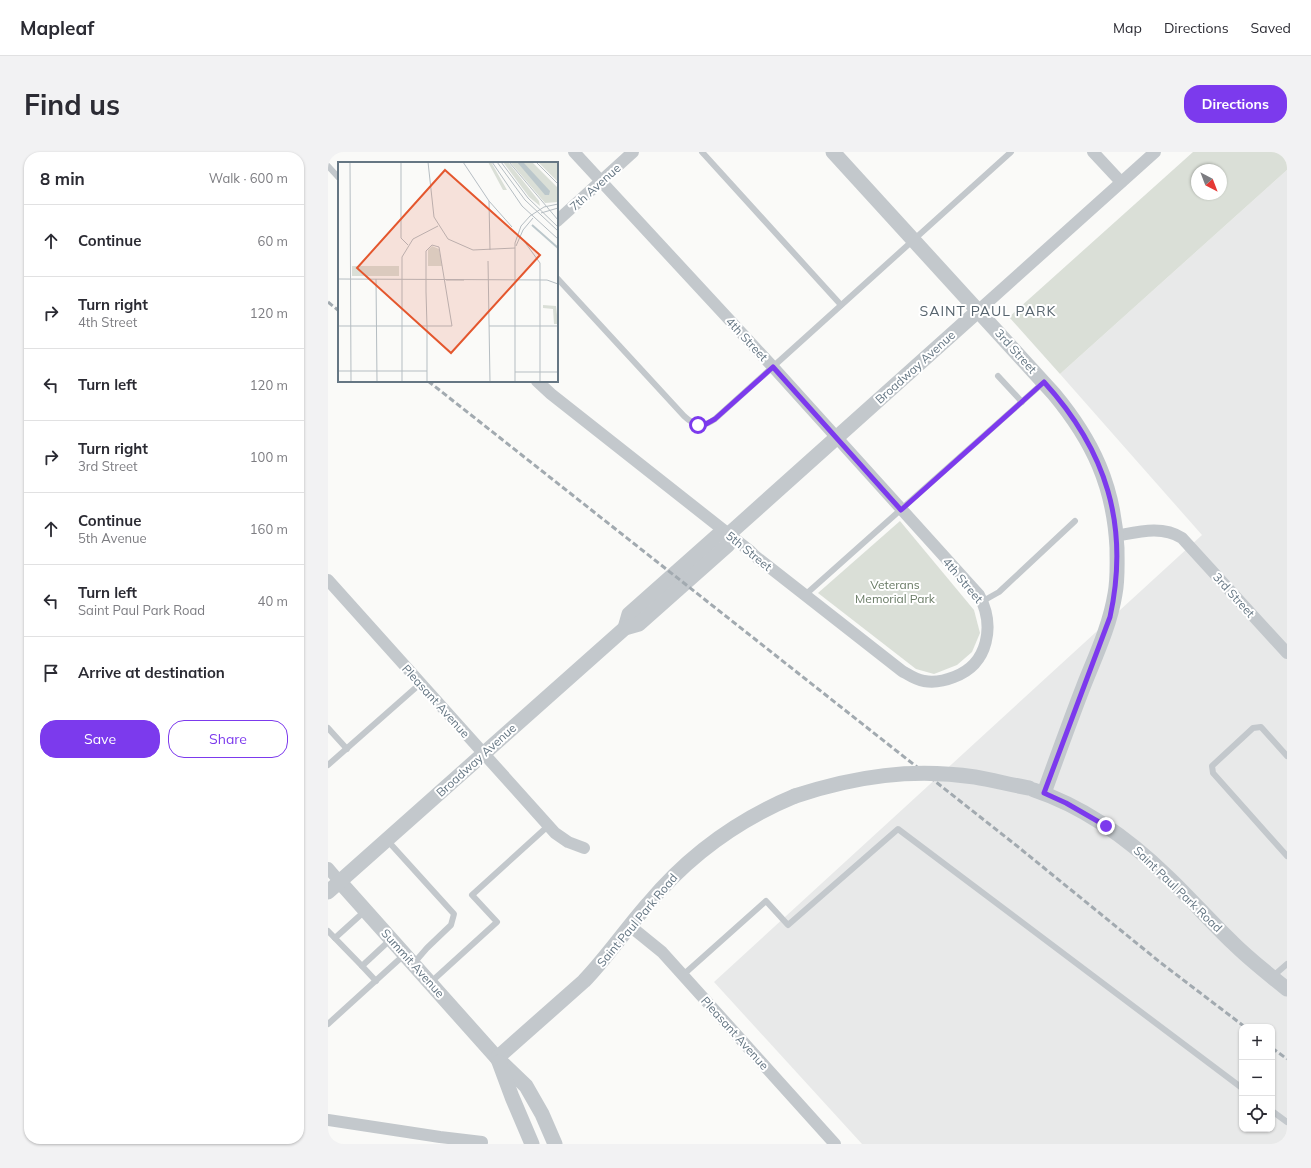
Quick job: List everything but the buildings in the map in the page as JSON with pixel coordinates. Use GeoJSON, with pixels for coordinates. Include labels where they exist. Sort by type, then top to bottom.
{"type":"FeatureCollection","features":[{"type":"Feature","properties":{"kind":"street","name":"4th Street"},"geometry":{"type":"LineString","coordinates":[[574,152],[773,367],[979,595],[983,601],[987,616],[986,642],[980,655],[972,666]]}},
{"type":"Feature","properties":{"kind":"street","name":"7th Avenue"},"geometry":{"type":"LineString","coordinates":[[558,220],[633,152]]}},
{"type":"Feature","properties":{"kind":"street","name":"3rd Street"},"geometry":{"type":"LineString","coordinates":[[833,152],[1044,382],[1072,416],[1095,456],[1105,481],[1112,506],[1116,536],[1154,530],[1170,532],[1178,535],[1193,549],[1287,653]]}},
{"type":"Feature","properties":{"kind":"street"},"geometry":{"type":"LineString","coordinates":[[1093,152],[1121,182]]}},
{"type":"Feature","properties":{"kind":"street","name":"Broadway Avenue"},"geometry":{"type":"LineString","coordinates":[[328,892],[624,628],[629,614],[718,534],[729,534],[1155,152]]}},
{"type":"Feature","properties":{"kind":"street","name":"5th Street"},"geometry":{"type":"LineString","coordinates":[[539,382],[563,403],[902,671],[923,681],[934,682],[947,680],[959,675],[972,666]]}},
{"type":"Feature","properties":{"kind":"street"},"geometry":{"type":"LineString","coordinates":[[1044,793],[1110,617],[1116,583],[1116,536]]}},
{"type":"Feature","properties":{"kind":"street","name":"Pleasant Avenue"},"geometry":{"type":"LineString","coordinates":[[328,580],[548,826],[562,839],[584,848]]}},
{"type":"Feature","properties":{"kind":"street","name":"Saint Paul Park Road"},"geometry":{"type":"LineString","coordinates":[[497,1058],[584,981],[663,886],[700,851],[725,833],[756,814],[796,796],[838,783],[862,778],[906,773],[938,773],[977,777],[1029,788],[1044,793],[1089,816],[1121,836],[1142,852],[1240,950],[1287,990]]}},
{"type":"Feature","properties":{"kind":"street","name":"Summit Avenue"},"geometry":{"type":"LineString","coordinates":[[328,868],[497,1058],[526,1086],[542,1114],[555,1144]]}},
{"type":"Feature","properties":{"kind":"street","name":"Pleasant Avenue"},"geometry":{"type":"LineString","coordinates":[[630,926],[659,949],[835,1144]]}},
{"type":"Feature","properties":{"kind":"street","name":"Summit Avenue"},"geometry":{"type":"LineString","coordinates":[[497,1058],[532,1144]]}},
{"type":"Feature","properties":{"kind":"street"},"geometry":{"type":"LineString","coordinates":[[328,1120],[482,1142]]}},
{"type":"Feature","properties":{"kind":"lane"},"geometry":{"type":"LineString","coordinates":[[702,152],[841,305]]}},
{"type":"Feature","properties":{"kind":"lane"},"geometry":{"type":"LineString","coordinates":[[558,279],[684,416],[698,425],[706,424],[715,419],[1011,152]]}},
{"type":"Feature","properties":{"kind":"lane"},"geometry":{"type":"LineString","coordinates":[[328,166],[338,177]]}},
{"type":"Feature","properties":{"kind":"lane"},"geometry":{"type":"LineString","coordinates":[[998,376],[1022,402]]}},
{"type":"Feature","properties":{"kind":"lane"},"geometry":{"type":"LineString","coordinates":[[805,595],[1044,382]]}},
{"type":"Feature","properties":{"kind":"lane"},"geometry":{"type":"LineString","coordinates":[[983,601],[999,592],[1075,521]]}},
{"type":"Feature","properties":{"kind":"lane"},"geometry":{"type":"LineString","coordinates":[[328,765],[421,683]]}},
{"type":"Feature","properties":{"kind":"lane"},"geometry":{"type":"LineString","coordinates":[[328,728],[347,749]]}},
{"type":"Feature","properties":{"kind":"lane"},"geometry":{"type":"LineString","coordinates":[[1287,756],[1261,728],[1254,728],[1212,766],[1213,772],[1287,856]]}},
{"type":"Feature","properties":{"kind":"lane"},"geometry":{"type":"LineString","coordinates":[[431,982],[497,922],[472,895],[548,826]]}},
{"type":"Feature","properties":{"kind":"lane"},"geometry":{"type":"LineString","coordinates":[[682,975],[766,901],[788,925],[898,829],[1239,1086]]}},
{"type":"Feature","properties":{"kind":"lane"},"geometry":{"type":"LineString","coordinates":[[328,1024],[376,981],[427,948],[451,925],[454,914],[387,840]]}},
{"type":"Feature","properties":{"kind":"lane"},"geometry":{"type":"LineString","coordinates":[[335,938],[366,910]]}},
{"type":"Feature","properties":{"kind":"lane"},"geometry":{"type":"LineString","coordinates":[[328,931],[376,981]]}},
{"type":"Feature","properties":{"kind":"lane"},"geometry":{"type":"LineString","coordinates":[[362,966],[391,939]]}},
{"type":"Feature","properties":{"kind":"lane"},"geometry":{"type":"LineString","coordinates":[[1272,977],[1287,964]]}},
{"type":"Feature","properties":{"kind":"lane"},"geometry":{"type":"LineString","coordinates":[[1275,1113],[1287,1122]]}},
{"type":"Feature","properties":{"kind":"shaded area"},"geometry":{"type":"Polygon","coordinates":[[[1287,170],[1287,1144],[862,1144],[714,982],[1202,535],[1060,374],[1287,170]]]}},
{"type":"Feature","properties":{"kind":"green space"},"geometry":{"type":"Polygon","coordinates":[[[1193,152],[1287,152],[1287,170],[1060,374],[1009,317],[1193,152]]]}},
{"type":"Feature","properties":{"kind":"green space","name":"Veterans Memorial Park"},"geometry":{"type":"Polygon","coordinates":[[[900,521],[974,610],[980,633],[972,652],[957,665],[934,674],[916,669],[818,593],[900,521]]]}},
{"type":"Feature","properties":{"kind":"railway"},"geometry":{"type":"LineString","coordinates":[[328,302],[338,310]]}},
{"type":"Feature","properties":{"kind":"railway"},"geometry":{"type":"LineString","coordinates":[[429,382],[1017,846],[1161,963],[1241,1024]]}},
{"type":"Feature","properties":{"kind":"railway"},"geometry":{"type":"LineString","coordinates":[[1275,1050],[1287,1059]]}},
{"type":"Feature","properties":{"kind":"district","name":"SAINT PAUL PARK"},"geometry":{"type":"Point","coordinates":[988,311]}},
{"type":"Feature","properties":{"kind":"route"},"geometry":{"type":"LineString","coordinates":[[698,425],[710,423],[773,367],[901,510],[955,460],[1044,382],[1064,405],[1080,428],[1101,470],[1112,506],[1116,528],[1117,557],[1115,593],[1110,617],[1044,793],[1066,803],[1106,826]]}}]}
